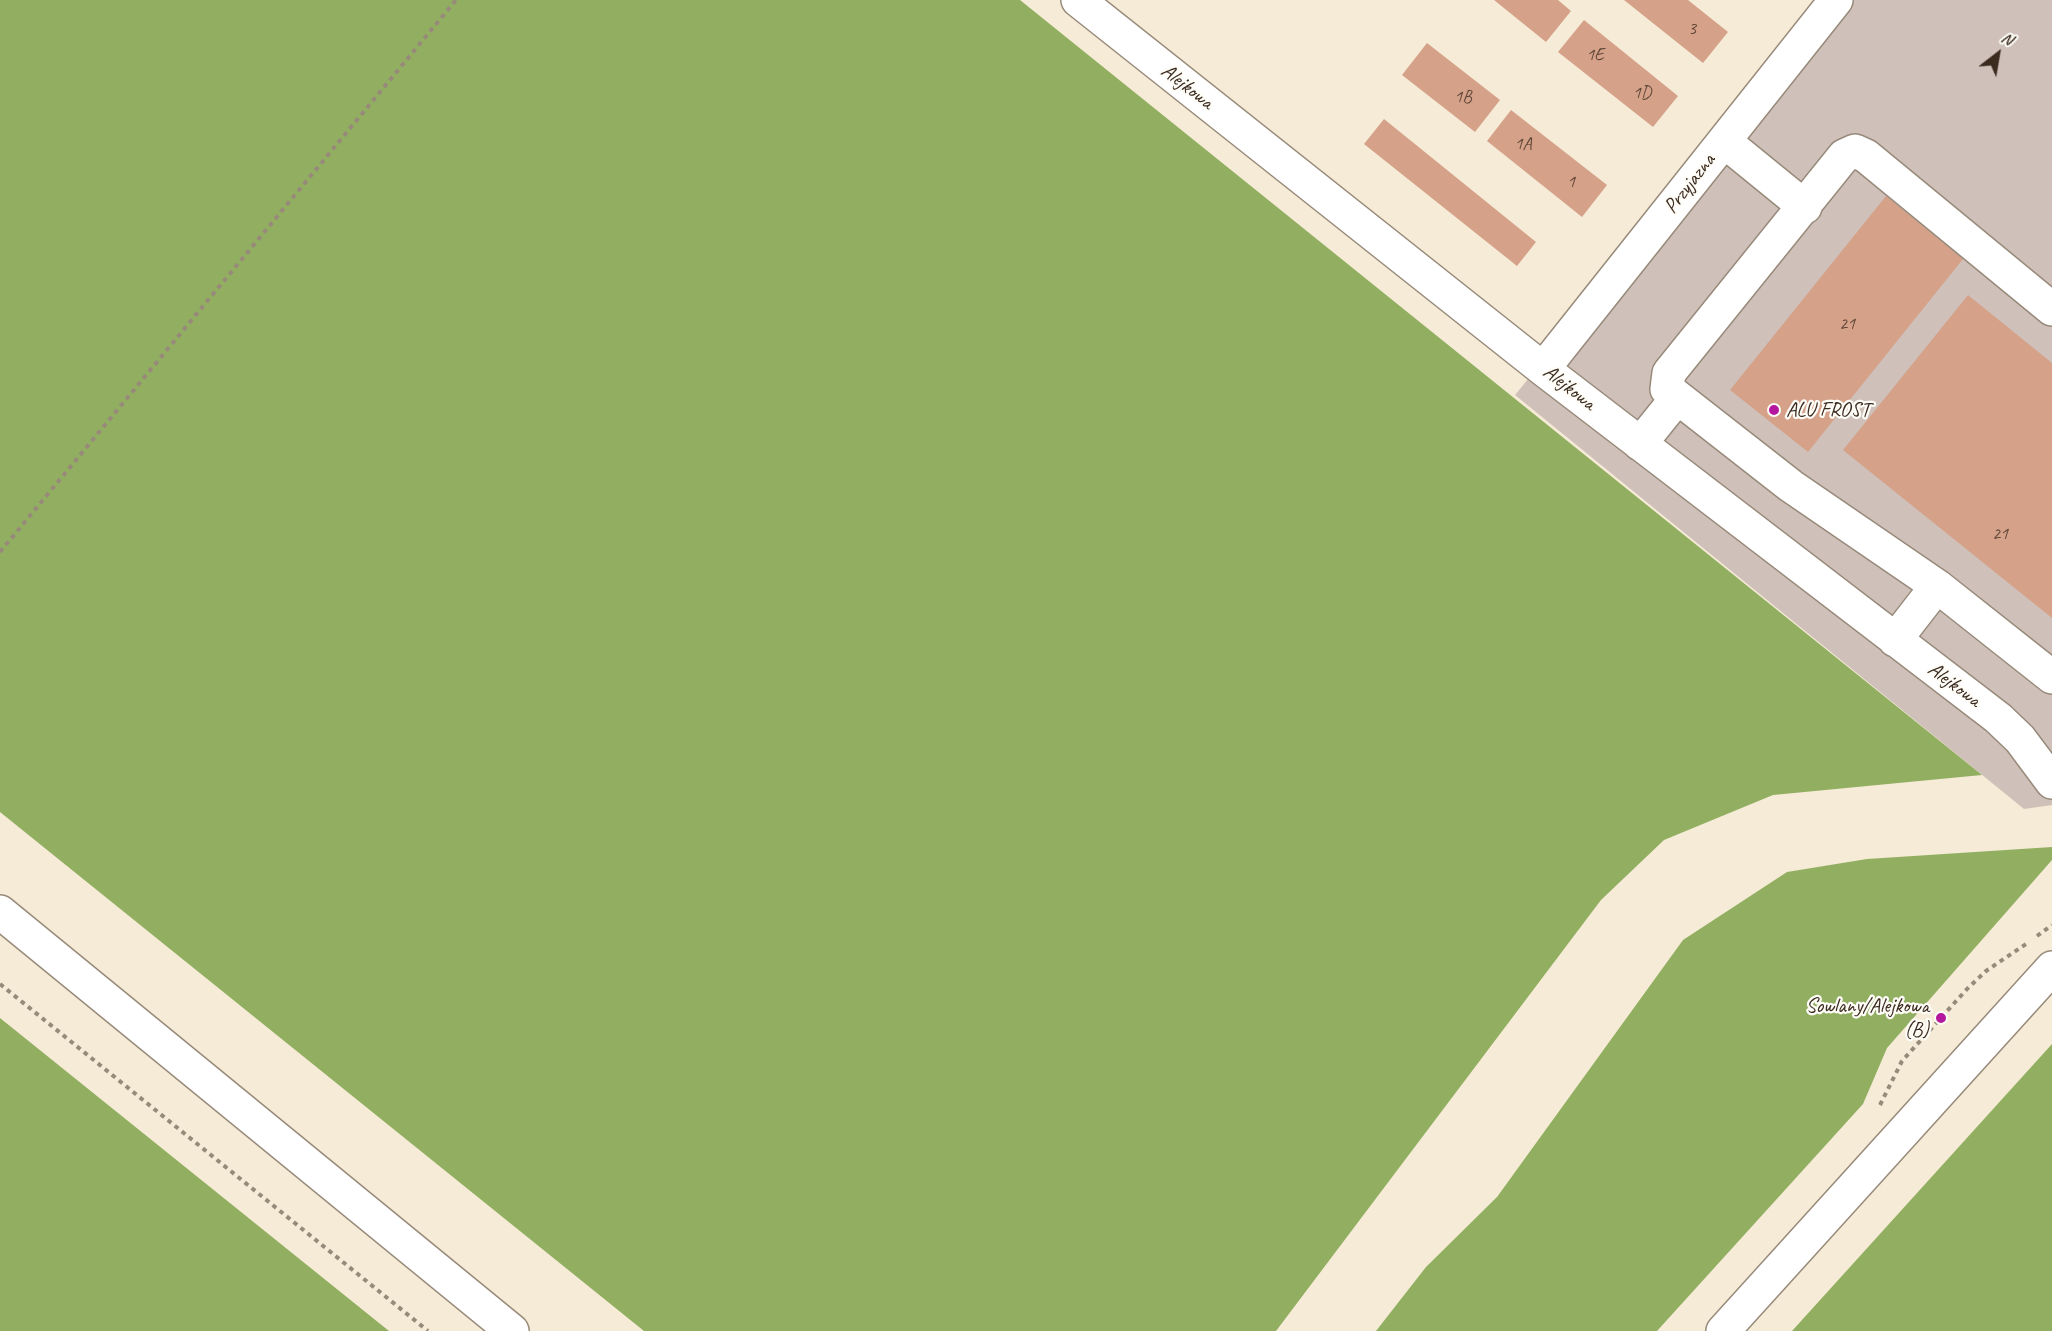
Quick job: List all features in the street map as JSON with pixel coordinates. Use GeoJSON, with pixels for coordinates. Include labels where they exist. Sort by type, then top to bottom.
{"type":"FeatureCollection","features":[{"type":"Feature","properties":{"kind":"street","name":"Alejkowa"},"geometry":{"type":"LineString","coordinates":[[1078,0],[1543,369],[1998,718],[2020,739],[2052,782]]}},
{"type":"Feature","properties":{"kind":"street","name":"Przyjazna"},"geometry":{"type":"LineString","coordinates":[[1543,369],[1836,0]]}},
{"type":"Feature","properties":{"kind":"street"},"geometry":{"type":"LineString","coordinates":[[1724,141],[1805,207]]}},
{"type":"Feature","properties":{"kind":"street"},"geometry":{"type":"LineString","coordinates":[[2052,309],[1866,156],[1855,151],[1845,156],[1669,373],[1667,389],[1791,486],[1936,586],[2052,677]]}},
{"type":"Feature","properties":{"kind":"street"},"geometry":{"type":"LineString","coordinates":[[1641,444],[1677,398]]}},
{"type":"Feature","properties":{"kind":"street"},"geometry":{"type":"LineString","coordinates":[[1895,640],[1936,586]]}},
{"type":"Feature","properties":{"kind":"street"},"geometry":{"type":"LineString","coordinates":[[0,912],[512,1331]]}},
{"type":"Feature","properties":{"kind":"street"},"geometry":{"type":"LineString","coordinates":[[1723,1331],[2052,968]]}},
{"type":"Feature","properties":{"kind":"path"},"geometry":{"type":"LineString","coordinates":[[0,552],[456,0]]}},
{"type":"Feature","properties":{"kind":"path"},"geometry":{"type":"LineString","coordinates":[[0,984],[428,1331]]}},
{"type":"Feature","properties":{"kind":"shaded area"},"geometry":{"type":"Polygon","coordinates":[[[1838,0],[2052,0],[2052,805],[2024,809],[1515,395],[1838,0]]]}},
{"type":"Feature","properties":{"kind":"green space"},"geometry":{"type":"Polygon","coordinates":[[[0,0],[1020,0],[1982,775],[1773,795],[1664,840],[1601,900],[1276,1331],[644,1331],[0,812],[0,0]]]}},
{"type":"Feature","properties":{"kind":"green space"},"geometry":{"type":"Polygon","coordinates":[[[2052,847],[2052,860],[1887,1048],[1863,1104],[1657,1331],[1376,1331],[1426,1267],[1497,1197],[1683,940],[1787,872],[1867,859],[2052,847]]]}},
{"type":"Feature","properties":{"kind":"green space"},"geometry":{"type":"Polygon","coordinates":[[[0,1018],[389,1331],[0,1331],[0,1018]]]}},
{"type":"Feature","properties":{"kind":"green space"},"geometry":{"type":"Polygon","coordinates":[[[2052,1044],[2052,1331],[1792,1331],[2052,1044]]]}},
{"type":"Feature","properties":{"kind":"building"},"geometry":{"type":"Polygon","coordinates":[[[1494,0],[1558,0],[1571,11],[1546,42],[1494,0]]]}},
{"type":"Feature","properties":{"kind":"building"},"geometry":{"type":"Polygon","coordinates":[[[1624,0],[1688,0],[1728,32],[1703,63],[1624,0]]]}},
{"type":"Feature","properties":{"kind":"building"},"geometry":{"type":"Polygon","coordinates":[[[1584,20],[1678,96],[1653,127],[1558,52],[1584,20]]]}},
{"type":"Feature","properties":{"kind":"building"},"geometry":{"type":"Polygon","coordinates":[[[1427,43],[1500,100],[1475,132],[1402,75],[1427,43]]]}},
{"type":"Feature","properties":{"kind":"building"},"geometry":{"type":"Polygon","coordinates":[[[1511,110],[1607,185],[1582,217],[1487,141],[1511,110]]]}},
{"type":"Feature","properties":{"kind":"building"},"geometry":{"type":"Polygon","coordinates":[[[1384,119],[1536,242],[1517,266],[1364,144],[1384,119]]]}},
{"type":"Feature","properties":{"kind":"building"},"geometry":{"type":"Polygon","coordinates":[[[1886,196],[1963,259],[1808,452],[1730,390],[1886,196]]]}},
{"type":"Feature","properties":{"kind":"building"},"geometry":{"type":"Polygon","coordinates":[[[1968,295],[2052,363],[2052,618],[1843,450],[1968,295]]]}},
{"type":"Feature","properties":{"kind":"place","name":"ALU FROST"},"geometry":{"type":"Point","coordinates":[1774,410]}},
{"type":"Feature","properties":{"kind":"place","name":"Sowlany/Alejkowa (B)"},"geometry":{"type":"Point","coordinates":[1941,1018]}}]}
